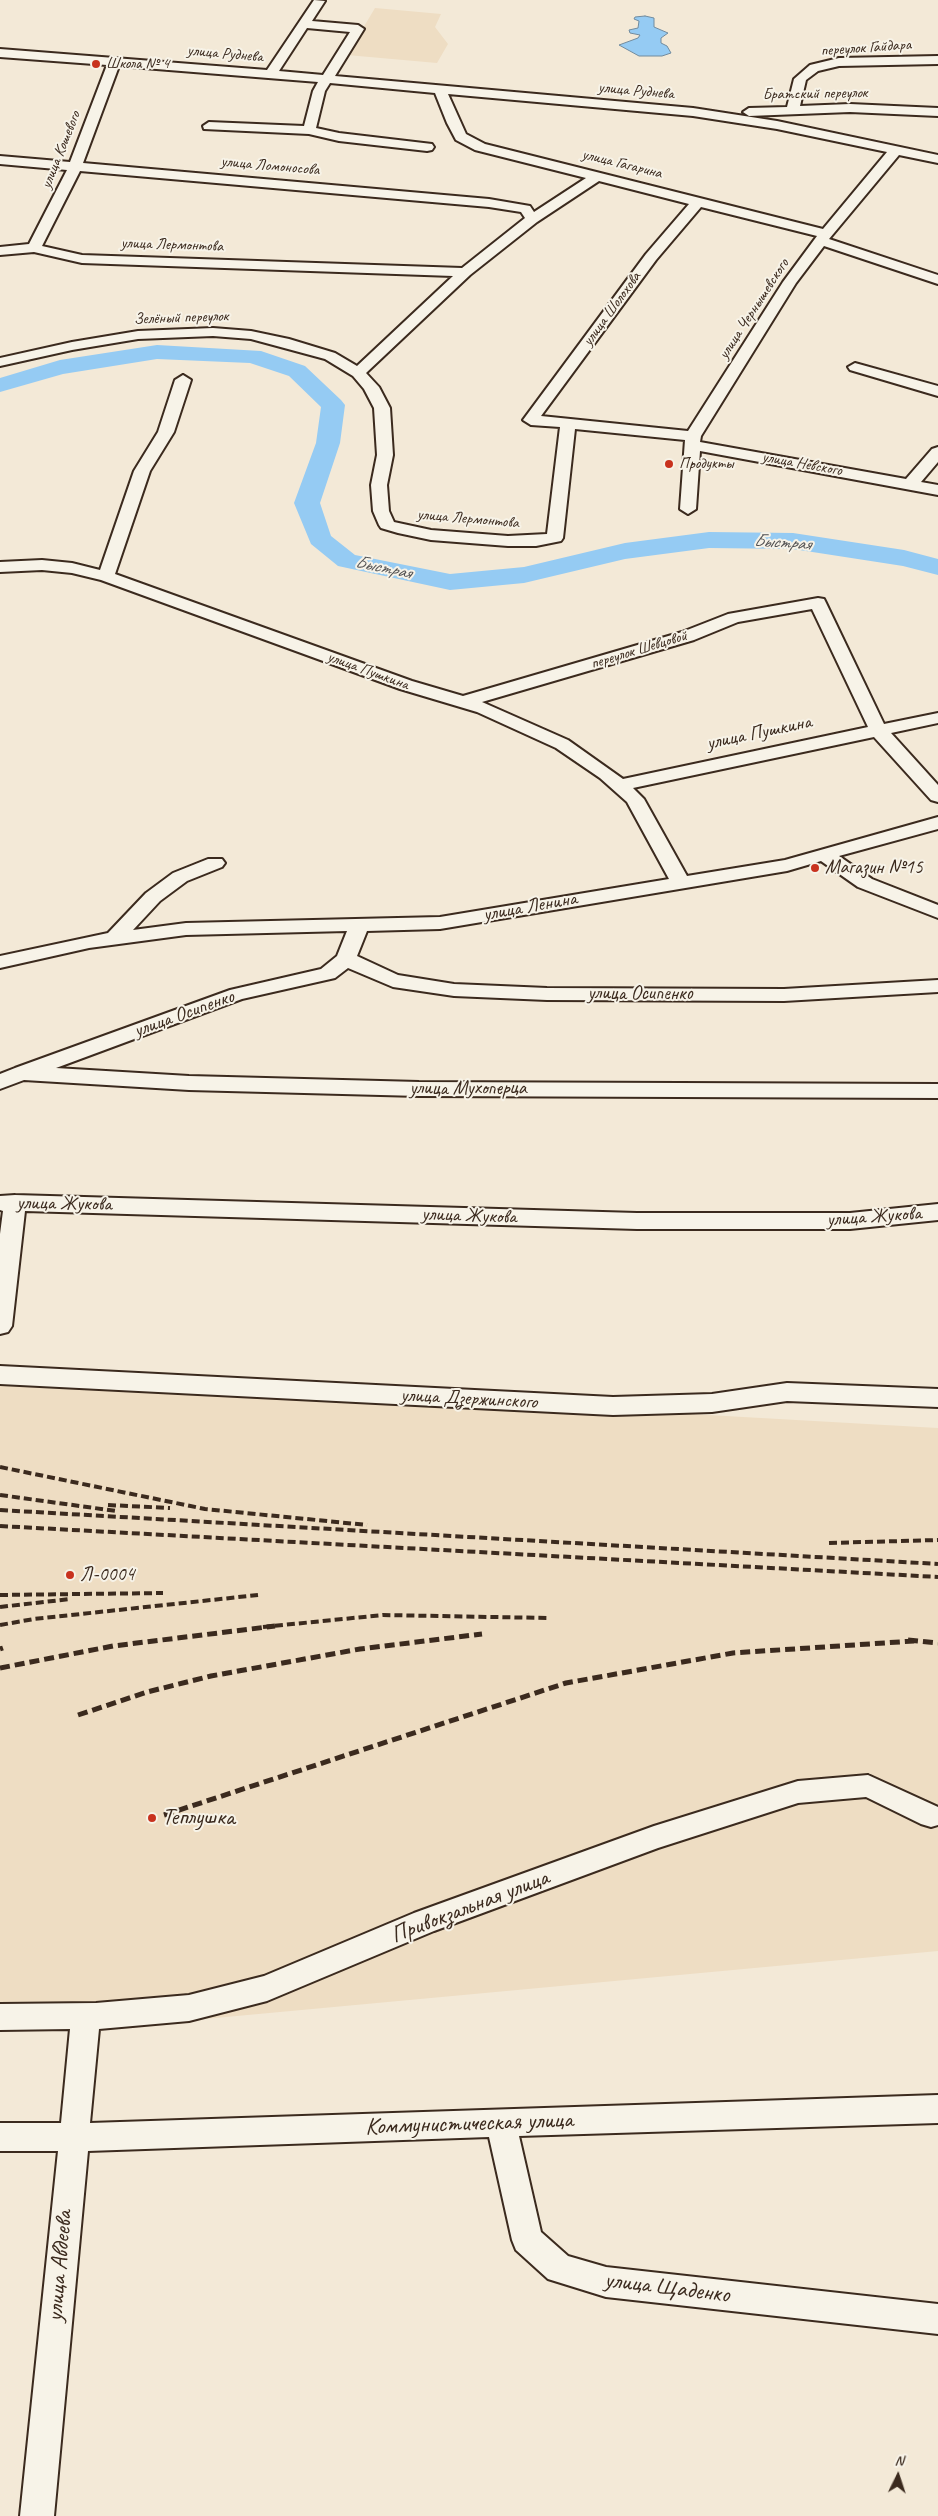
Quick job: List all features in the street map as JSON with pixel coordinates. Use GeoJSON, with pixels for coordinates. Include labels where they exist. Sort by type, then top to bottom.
{"type":"FeatureCollection","features":[{"type":"Feature","properties":{"kind":"street"},"geometry":{"type":"LineString","coordinates":[[271,74],[319,1]]}},
{"type":"Feature","properties":{"kind":"street"},"geometry":{"type":"LineString","coordinates":[[303,24],[358,29],[328,80],[319,91],[309,130]]}},
{"type":"Feature","properties":{"kind":"street","name":"улица Руднева"},"geometry":{"type":"LineString","coordinates":[[0,53],[271,74],[692,112],[777,125],[938,159]]}},
{"type":"Feature","properties":{"kind":"street","name":"переулок Гайдара"},"geometry":{"type":"LineString","coordinates":[[793,109],[800,79],[814,68],[839,62],[938,60]]}},
{"type":"Feature","properties":{"kind":"street","name":"улица Кошевого"},"geometry":{"type":"LineString","coordinates":[[38,242],[75,167],[114,62]]}},
{"type":"Feature","properties":{"kind":"street","name":"улица Гагарина"},"geometry":{"type":"LineString","coordinates":[[440,89],[453,123],[461,137],[470,142],[824,237],[938,280]]}},
{"type":"Feature","properties":{"kind":"street","name":"Братский переулок"},"geometry":{"type":"LineString","coordinates":[[692,112],[850,108],[938,112]]}},
{"type":"Feature","properties":{"kind":"street"},"geometry":{"type":"LineString","coordinates":[[209,126],[309,130],[339,136],[427,147]]}},
{"type":"Feature","properties":{"kind":"street","name":"улица Чернышевского"},"geometry":{"type":"LineString","coordinates":[[688,509],[693,440],[790,282],[824,237],[897,149]]}},
{"type":"Feature","properties":{"kind":"street","name":"улица Ломоносова"},"geometry":{"type":"LineString","coordinates":[[0,160],[489,203],[524,209],[532,219]]}},
{"type":"Feature","properties":{"kind":"street"},"geometry":{"type":"LineString","coordinates":[[358,373],[465,272],[532,219],[597,176]]}},
{"type":"Feature","properties":{"kind":"street","name":"улица Шолохова"},"geometry":{"type":"LineString","coordinates":[[531,420],[651,257],[698,202]]}},
{"type":"Feature","properties":{"kind":"street","name":"улица Лермонтова"},"geometry":{"type":"LineString","coordinates":[[8,236],[38,242],[82,259],[465,272]]}},
{"type":"Feature","properties":{"kind":"street","name":"улица Лермонтова"},"geometry":{"type":"LineString","coordinates":[[0,251],[38,242]]}},
{"type":"Feature","properties":{"kind":"street"},"geometry":{"type":"LineString","coordinates":[[921,274],[932,266]]}},
{"type":"Feature","properties":{"kind":"street","name":"Зелёный переулок"},"geometry":{"type":"LineString","coordinates":[[0,362],[72,346],[138,335],[213,332],[251,334],[284,342],[330,356],[358,373]]}},
{"type":"Feature","properties":{"kind":"street"},"geometry":{"type":"LineString","coordinates":[[855,367],[938,391]]}},
{"type":"Feature","properties":{"kind":"street","name":"улица Лермонтова"},"geometry":{"type":"LineString","coordinates":[[358,373],[371,387],[382,408],[385,455],[379,486],[381,511],[387,525],[431,535],[508,541],[536,541],[556,538],[568,424]]}},
{"type":"Feature","properties":{"kind":"street"},"geometry":{"type":"LineString","coordinates":[[106,576],[142,471],[166,432],[183,380]]}},
{"type":"Feature","properties":{"kind":"street","name":"улица Невского"},"geometry":{"type":"LineString","coordinates":[[531,420],[693,440],[938,490]]}},
{"type":"Feature","properties":{"kind":"street"},"geometry":{"type":"LineString","coordinates":[[911,484],[938,452]]}},
{"type":"Feature","properties":{"kind":"street","name":"улица Пушкина"},"geometry":{"type":"LineString","coordinates":[[0,567],[42,565],[72,568],[106,576],[406,685],[483,708],[562,744],[607,774],[635,799],[680,881]]}},
{"type":"Feature","properties":{"kind":"street","name":"переулок Шевцовой"},"geometry":{"type":"LineString","coordinates":[[462,702],[688,636],[734,618],[818,603],[878,730]]}},
{"type":"Feature","properties":{"kind":"street","name":"улица Пушкина"},"geometry":{"type":"LineString","coordinates":[[620,785],[938,718]]}},
{"type":"Feature","properties":{"kind":"street"},"geometry":{"type":"LineString","coordinates":[[878,730],[938,796]]}},
{"type":"Feature","properties":{"kind":"street","name":"улица Ленина"},"geometry":{"type":"LineString","coordinates":[[0,962],[89,942],[186,929],[440,923],[787,864],[938,822]]}},
{"type":"Feature","properties":{"kind":"street"},"geometry":{"type":"LineString","coordinates":[[823,854],[866,883],[938,912]]}},
{"type":"Feature","properties":{"kind":"street"},"geometry":{"type":"LineString","coordinates":[[115,938],[153,897],[180,877],[215,863]]}},
{"type":"Feature","properties":{"kind":"street"},"geometry":{"type":"LineString","coordinates":[[346,959],[359,926]]}},
{"type":"Feature","properties":{"kind":"street","name":"улица Осипенко"},"geometry":{"type":"LineString","coordinates":[[22,1074],[238,994],[328,974],[346,959],[393,981],[454,990],[547,994],[784,995],[938,986]]}},
{"type":"Feature","properties":{"kind":"street","name":"улица Мухоперца"},"geometry":{"type":"LineString","coordinates":[[0,1082],[22,1074],[189,1083],[419,1089],[938,1091]]}},
{"type":"Feature","properties":{"kind":"street"},"geometry":{"type":"LineString","coordinates":[[0,1326],[7,1202]]}},
{"type":"Feature","properties":{"kind":"street","name":"улица Жукова"},"geometry":{"type":"LineString","coordinates":[[7,1202],[637,1221],[850,1221],[938,1212]]}},
{"type":"Feature","properties":{"kind":"street","name":"улица Дзержинского"},"geometry":{"type":"LineString","coordinates":[[0,1375],[613,1406],[712,1403],[787,1392],[938,1398]]}},
{"type":"Feature","properties":{"kind":"street","name":"Привокзальная улица"},"geometry":{"type":"LineString","coordinates":[[0,2017],[86,2016],[189,2008],[267,1988],[424,1922],[654,1838],[798,1792],[868,1786],[931,1816]]}},
{"type":"Feature","properties":{"kind":"street","name":"улица Авдеева"},"geometry":{"type":"LineString","coordinates":[[37,2516],[72,2138],[86,2016]]}},
{"type":"Feature","properties":{"kind":"street","name":"Коммунистическая улица"},"geometry":{"type":"LineString","coordinates":[[0,2137],[72,2138],[938,2109]]}},
{"type":"Feature","properties":{"kind":"street","name":"улица Щаденко"},"geometry":{"type":"LineString","coordinates":[[501,2123],[527,2240],[559,2268],[606,2282],[938,2319]]}},
{"type":"Feature","properties":{"kind":"shaded area"},"geometry":{"type":"Polygon","coordinates":[[[375,8],[441,14],[435,27],[448,44],[437,63],[347,55],[375,8]]]}},
{"type":"Feature","properties":{"kind":"shaded area"},"geometry":{"type":"Polygon","coordinates":[[[0,1375],[938,1428],[938,1951],[75,2031],[0,2029],[0,1375]]]}},
{"type":"Feature","properties":{"kind":"water"},"geometry":{"type":"Polygon","coordinates":[[[645,16],[654,18],[654,27],[668,33],[661,38],[661,43],[667,46],[671,53],[662,56],[639,56],[619,45],[638,38],[640,35],[630,33],[629,30],[638,28],[639,21],[634,19],[635,17],[645,16]]]}},
{"type":"Feature","properties":{"kind":"waterway","name":"Быстрая"},"geometry":{"type":"LineString","coordinates":[[0,385],[60,367],[157,352],[253,356],[297,371],[333,405],[328,443],[307,503],[320,539],[347,561],[450,582],[524,575],[625,551],[709,540],[793,541],[904,558],[938,567]]}},
{"type":"Feature","properties":{"kind":"railway"},"geometry":{"type":"LineString","coordinates":[[0,1467],[205,1509],[367,1525]]}},
{"type":"Feature","properties":{"kind":"railway"},"geometry":{"type":"LineString","coordinates":[[0,1495],[116,1511]]}},
{"type":"Feature","properties":{"kind":"railway"},"geometry":{"type":"LineString","coordinates":[[108,1505],[170,1508]]}},
{"type":"Feature","properties":{"kind":"railway"},"geometry":{"type":"LineString","coordinates":[[0,1510],[938,1564]]}},
{"type":"Feature","properties":{"kind":"railway"},"geometry":{"type":"LineString","coordinates":[[0,1526],[938,1577]]}},
{"type":"Feature","properties":{"kind":"railway"},"geometry":{"type":"LineString","coordinates":[[829,1543],[938,1540]]}},
{"type":"Feature","properties":{"kind":"railway"},"geometry":{"type":"LineString","coordinates":[[0,1595],[163,1593]]}},
{"type":"Feature","properties":{"kind":"railway"},"geometry":{"type":"LineString","coordinates":[[0,1625],[34,1619],[258,1595]]}},
{"type":"Feature","properties":{"kind":"railway"},"geometry":{"type":"LineString","coordinates":[[0,1607],[70,1599]]}},
{"type":"Feature","properties":{"kind":"railway"},"geometry":{"type":"LineString","coordinates":[[263,1627],[383,1615],[547,1618]]}},
{"type":"Feature","properties":{"kind":"railway"},"geometry":{"type":"LineString","coordinates":[[0,1668],[113,1646],[275,1626]]}},
{"type":"Feature","properties":{"kind":"railway"},"geometry":{"type":"LineString","coordinates":[[78,1715],[147,1692],[211,1676],[360,1649],[482,1634]]}},
{"type":"Feature","properties":{"kind":"railway"},"geometry":{"type":"LineString","coordinates":[[908,1640],[938,1643]]}},
{"type":"Feature","properties":{"kind":"railway"},"geometry":{"type":"LineString","coordinates":[[164,1815],[566,1683],[733,1653],[914,1641]]}},
{"type":"Feature","properties":{"kind":"place","name":"Школа № 4"},"geometry":{"type":"Point","coordinates":[96,64]}},
{"type":"Feature","properties":{"kind":"place","name":"Продукты"},"geometry":{"type":"Point","coordinates":[669,464]}},
{"type":"Feature","properties":{"kind":"place","name":"Магазин №15"},"geometry":{"type":"Point","coordinates":[815,868]}},
{"type":"Feature","properties":{"kind":"place","name":"Л-0004"},"geometry":{"type":"Point","coordinates":[70,1575]}},
{"type":"Feature","properties":{"kind":"place","name":"Теплушка"},"geometry":{"type":"Point","coordinates":[152,1818]}}]}
